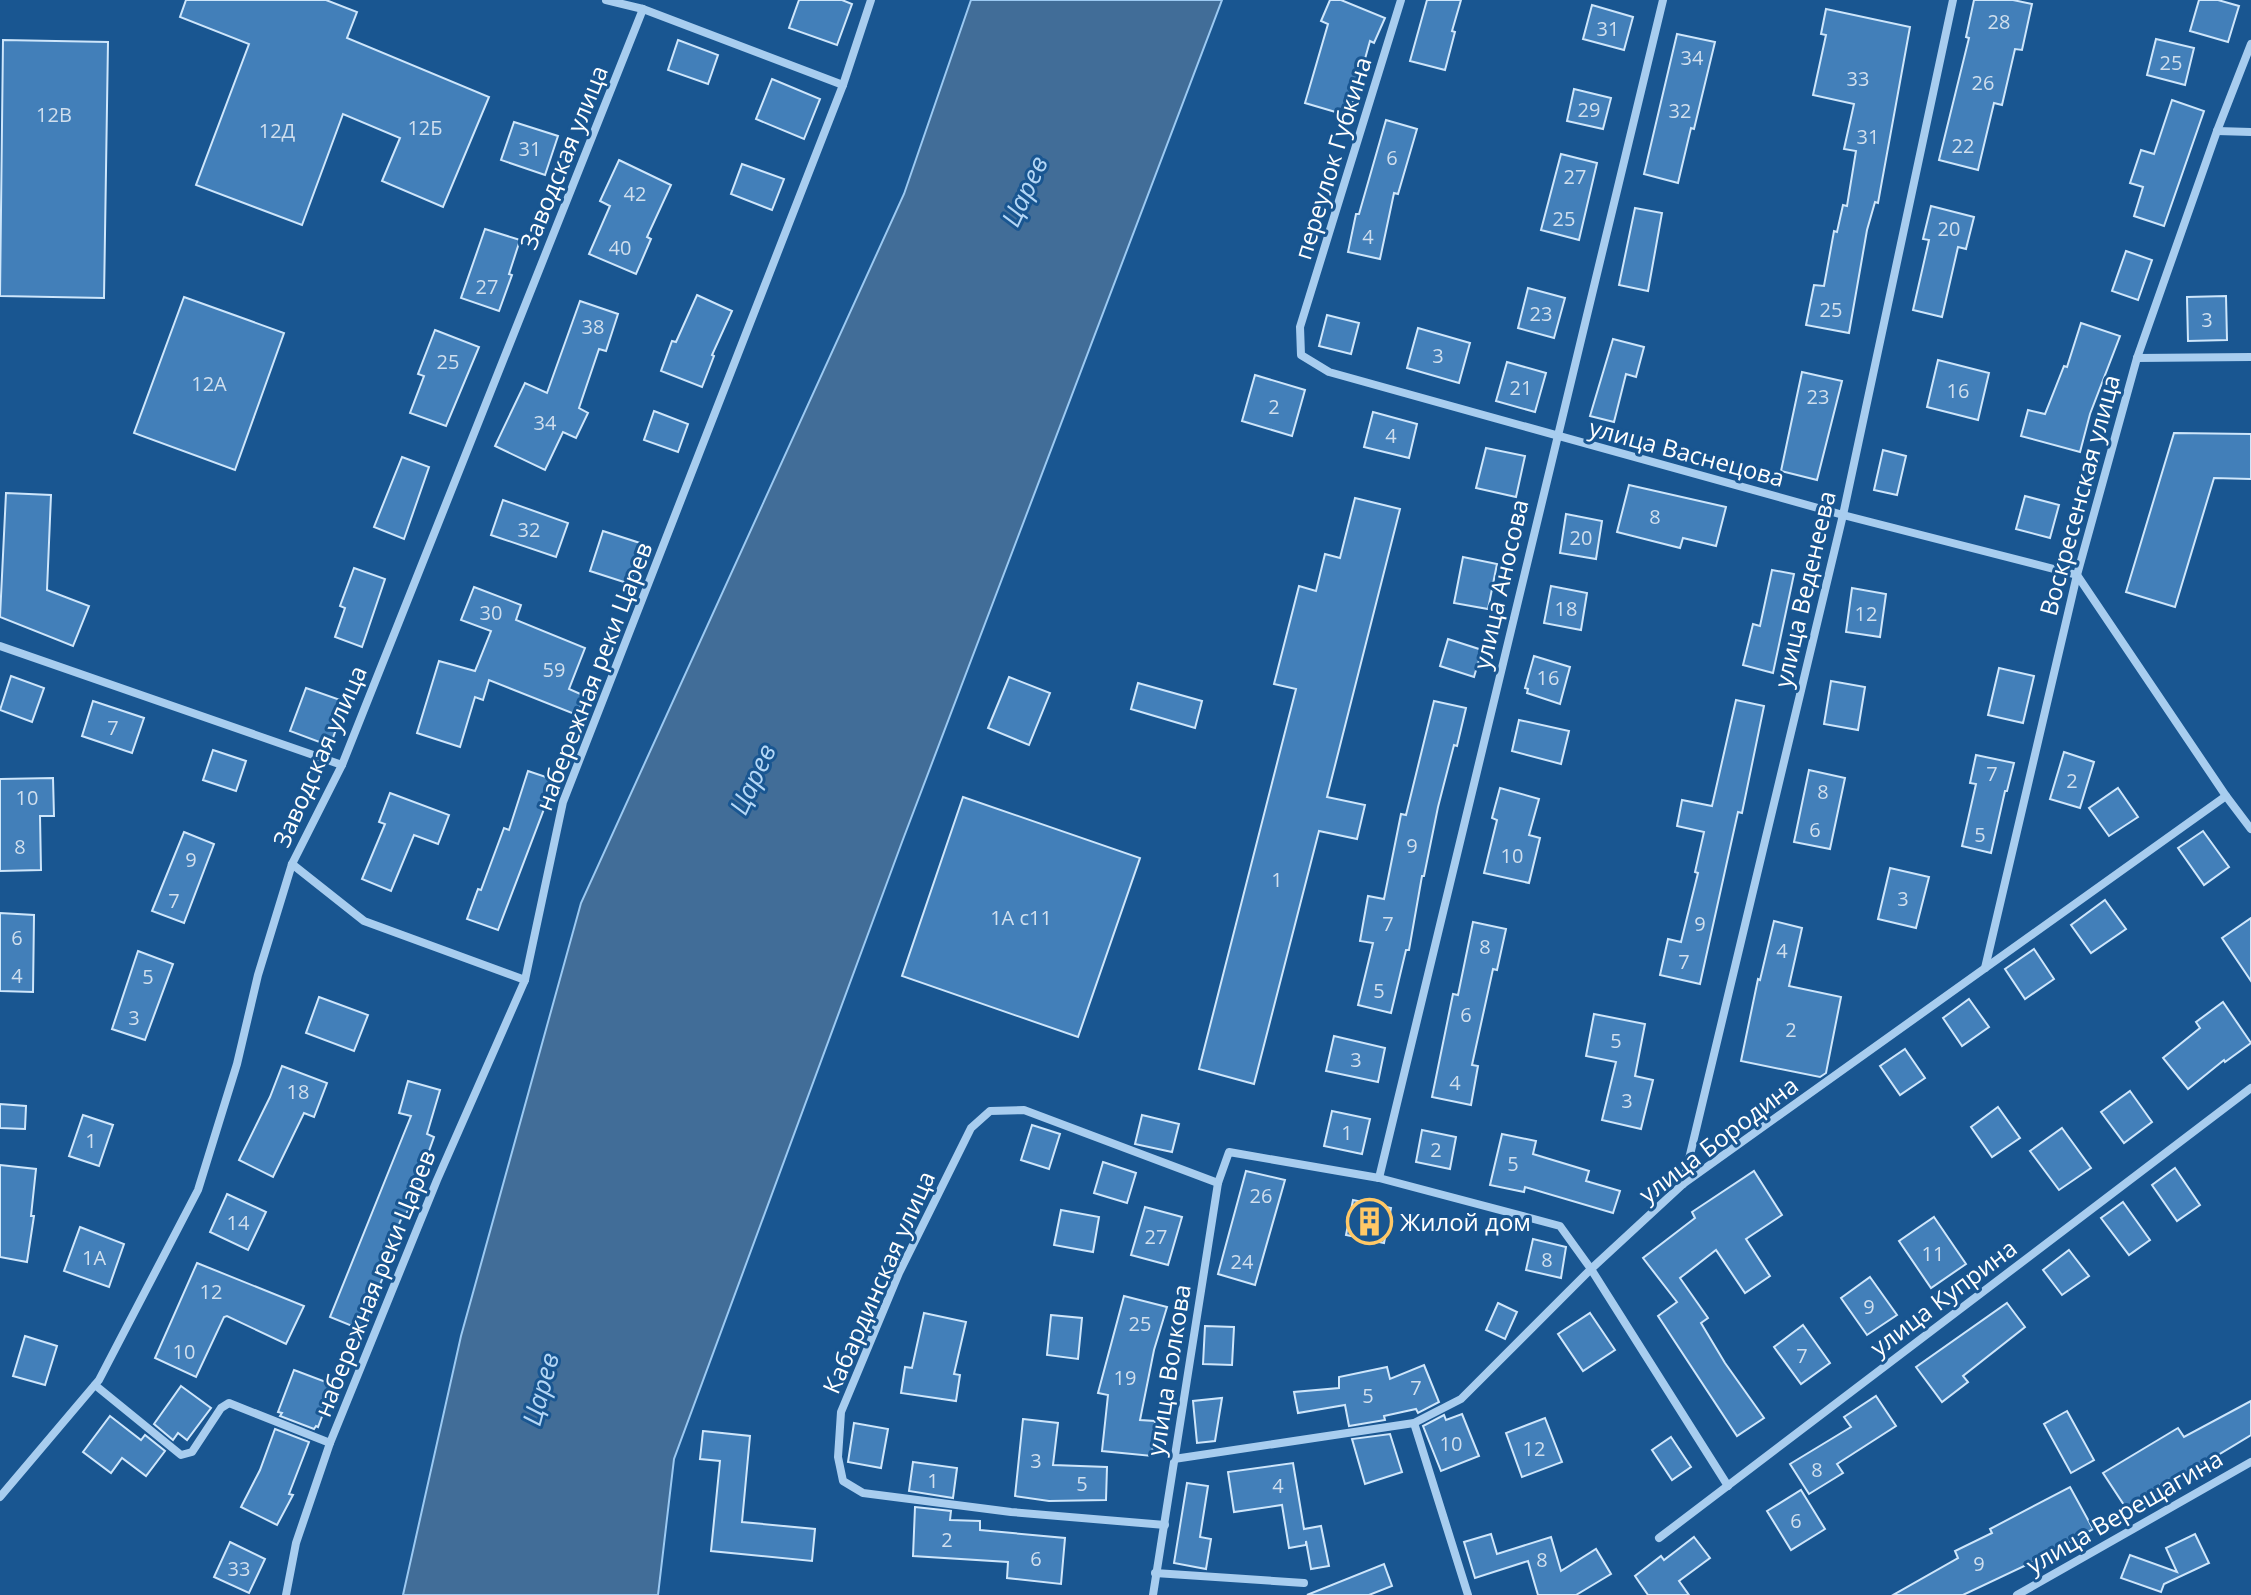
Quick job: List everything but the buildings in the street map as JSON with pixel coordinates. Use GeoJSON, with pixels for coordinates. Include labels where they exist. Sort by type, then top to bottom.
{"type":"FeatureCollection","features":[{"type":"Feature","properties":{"kind":"street"},"geometry":{"type":"LineString","coordinates":[[606,0],[643,9],[843,85]]}},
{"type":"Feature","properties":{"kind":"street","name":"набережная реки Царев"},"geometry":{"type":"LineString","coordinates":[[286,1595],[296,1543],[330,1443],[437,1180],[525,980],[563,802],[843,85],[871,0]]}},
{"type":"Feature","properties":{"kind":"street","name":"переулок Губкина"},"geometry":{"type":"LineString","coordinates":[[1300,327],[1401,0]]}},
{"type":"Feature","properties":{"kind":"street","name":"улица Аносова"},"geometry":{"type":"LineString","coordinates":[[1379,1178],[1663,0]]}},
{"type":"Feature","properties":{"kind":"street","name":"улица Веденеева"},"geometry":{"type":"LineString","coordinates":[[1683,1184],[1843,515],[1953,0]]}},
{"type":"Feature","properties":{"kind":"street","name":"Заводская улица"},"geometry":{"type":"LineString","coordinates":[[0,1497],[95,1385],[198,1190],[237,1064],[258,975],[292,864],[342,765],[643,9]]}},
{"type":"Feature","properties":{"kind":"street","name":"Воскресенская улица"},"geometry":{"type":"LineString","coordinates":[[1985,968],[2077,575],[2137,358],[2251,44]]}},
{"type":"Feature","properties":{"kind":"street"},"geometry":{"type":"LineString","coordinates":[[2217,131],[2251,132]]}},
{"type":"Feature","properties":{"kind":"street","name":"улица Васнецова"},"geometry":{"type":"LineString","coordinates":[[1300,327],[1301,355],[1329,372],[1843,515],[2077,575]]}},
{"type":"Feature","properties":{"kind":"street"},"geometry":{"type":"LineString","coordinates":[[2137,358],[2251,357]]}},
{"type":"Feature","properties":{"kind":"street"},"geometry":{"type":"LineString","coordinates":[[2077,575],[2251,829]]}},
{"type":"Feature","properties":{"kind":"street"},"geometry":{"type":"LineString","coordinates":[[0,646],[342,765]]}},
{"type":"Feature","properties":{"kind":"street","name":"улица Бородина"},"geometry":{"type":"LineString","coordinates":[[1174,1459],[1414,1423],[1461,1399],[1591,1269],[1683,1184],[2226,796]]}},
{"type":"Feature","properties":{"kind":"street"},"geometry":{"type":"LineString","coordinates":[[292,864],[364,921],[525,980]]}},
{"type":"Feature","properties":{"kind":"street","name":"улица Куприна"},"geometry":{"type":"LineString","coordinates":[[1659,1538],[2251,1088]]}},
{"type":"Feature","properties":{"kind":"street","name":"Кабардинская улица"},"geometry":{"type":"LineString","coordinates":[[1165,1525],[1011,1512],[863,1493],[843,1481],[838,1457],[841,1412],[899,1273],[971,1128],[990,1111],[1024,1110],[1218,1183]]}},
{"type":"Feature","properties":{"kind":"street","name":"улица Волкова"},"geometry":{"type":"LineString","coordinates":[[1153,1595],[1218,1183],[1229,1152],[1379,1178]]}},
{"type":"Feature","properties":{"kind":"street"},"geometry":{"type":"LineString","coordinates":[[1379,1178],[1560,1226],[1591,1269],[1728,1486]]}},
{"type":"Feature","properties":{"kind":"street"},"geometry":{"type":"LineString","coordinates":[[95,1385],[181,1455],[192,1452],[221,1408],[229,1403],[330,1443]]}},
{"type":"Feature","properties":{"kind":"street"},"geometry":{"type":"LineString","coordinates":[[1414,1423],[1468,1595]]}},
{"type":"Feature","properties":{"kind":"street","name":"улица Верещагина"},"geometry":{"type":"LineString","coordinates":[[2017,1595],[2251,1462]]}},
{"type":"Feature","properties":{"kind":"street"},"geometry":{"type":"LineString","coordinates":[[1155,1573],[1304,1583]]}},
{"type":"Feature","properties":{"kind":"water","name":"Царев"},"geometry":{"type":"Polygon","coordinates":[[[971,0],[1222,0],[902,842],[674,1459],[658,1595],[403,1595],[461,1336],[581,903],[904,194],[971,0]]]}},
{"type":"Feature","properties":{"kind":"place","name":"Жилой дом"},"geometry":{"type":"Point","coordinates":[1369,1221]}}]}
